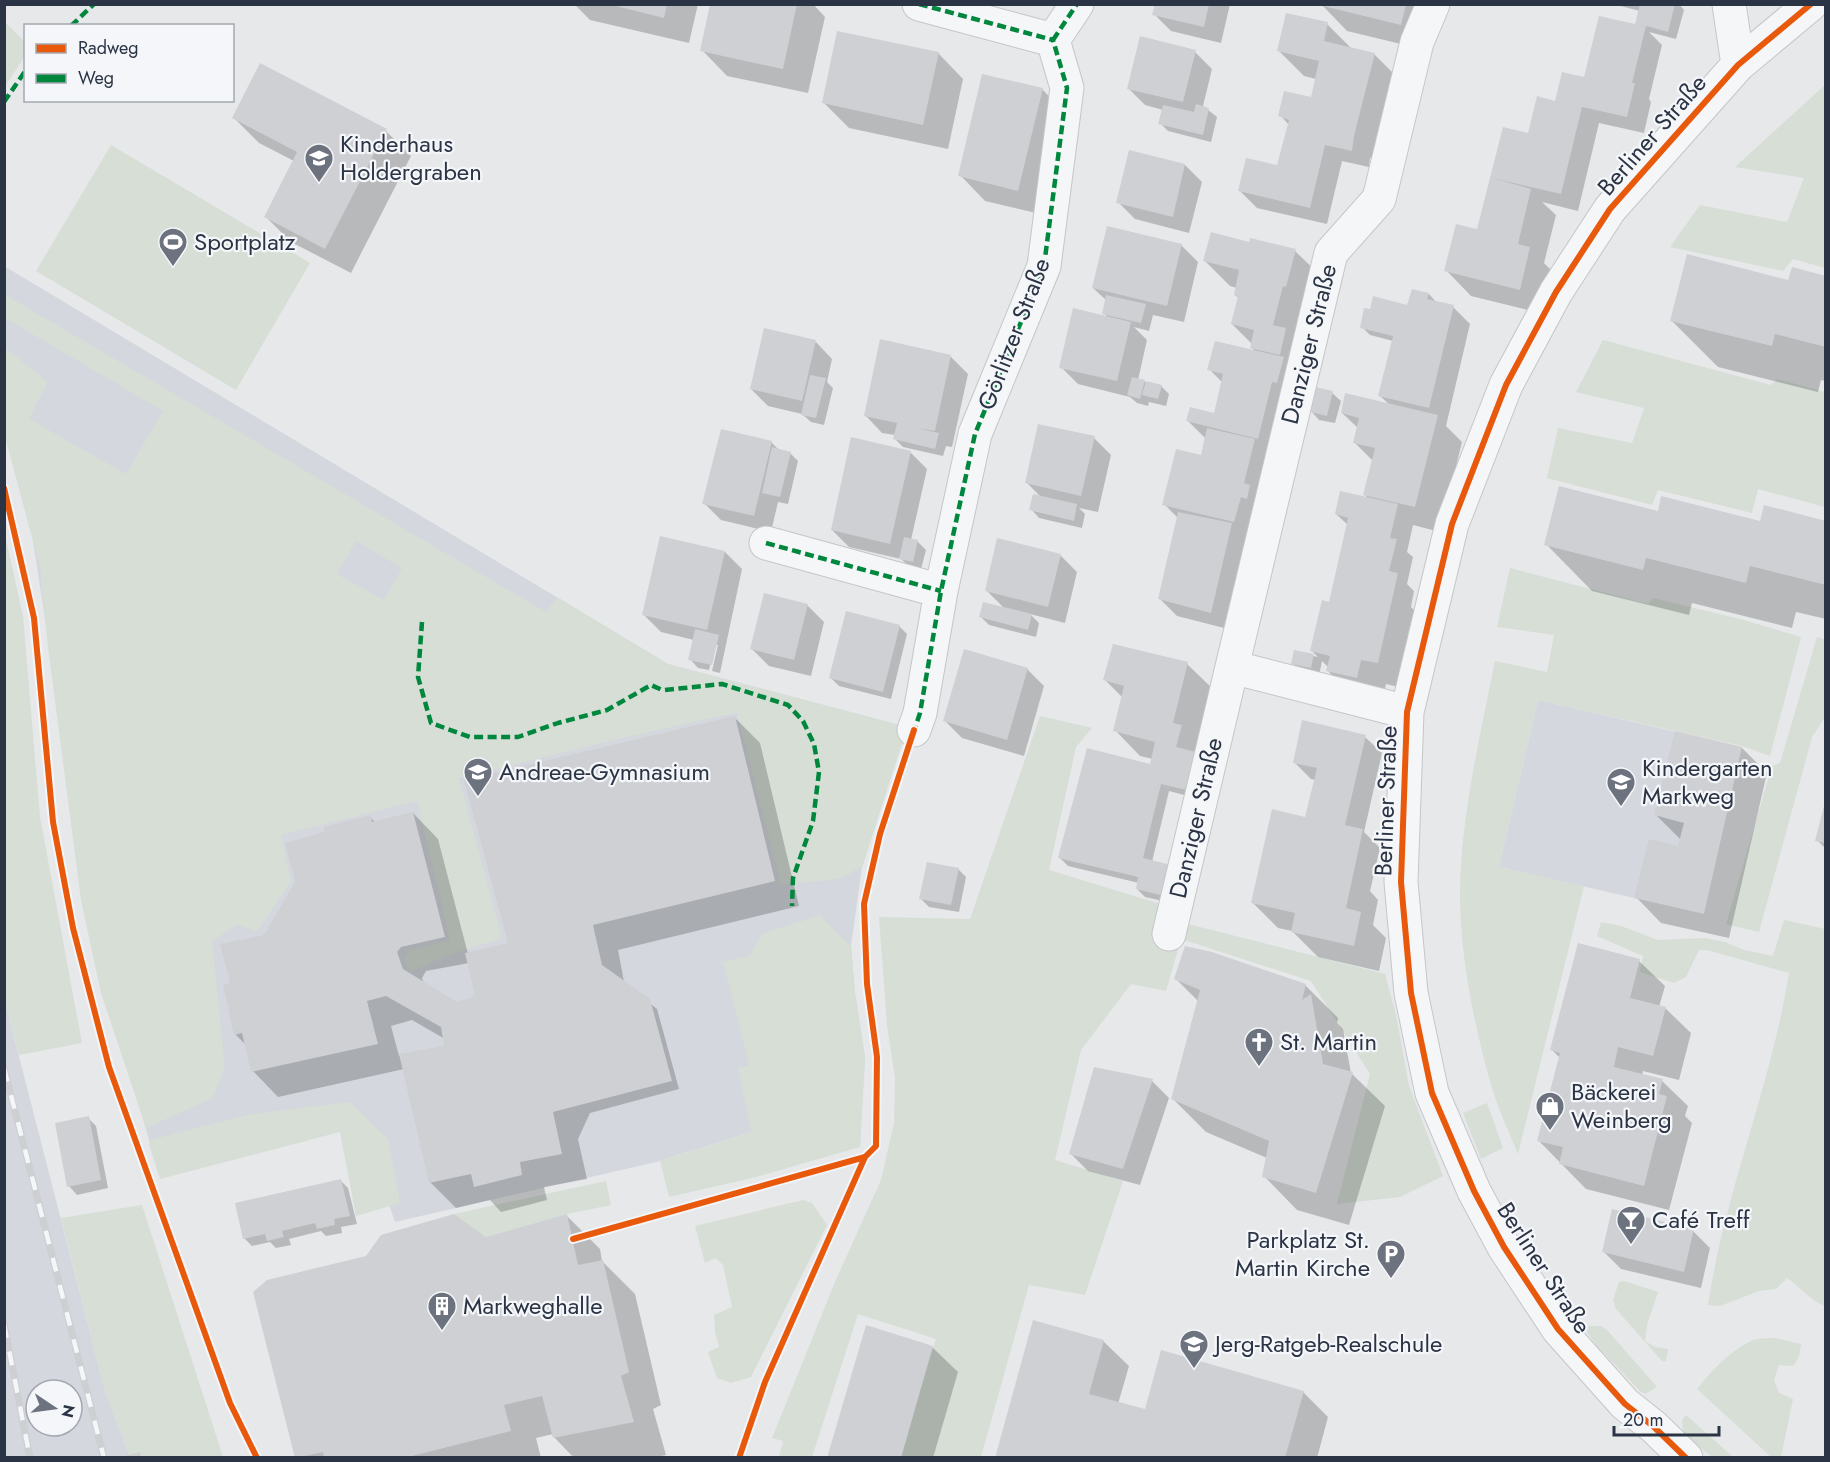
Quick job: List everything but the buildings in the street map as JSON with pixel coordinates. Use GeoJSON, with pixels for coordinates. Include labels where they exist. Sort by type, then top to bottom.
{"type":"FeatureCollection","features":[{"type":"Feature","properties":{"kind":"street"},"geometry":{"type":"LineString","coordinates":[[919,4],[1053,40],[1077,4]]}},
{"type":"Feature","properties":{"kind":"street","name":"Danziger Straße"},"geometry":{"type":"LineString","coordinates":[[1169,934],[1331,253],[1379,199],[1418,42],[1433,4]]}},
{"type":"Feature","properties":{"kind":"street"},"geometry":{"type":"LineString","coordinates":[[1729,4],[1738,65]]}},
{"type":"Feature","properties":{"kind":"street","name":"Berliner Straße"},"geometry":{"type":"LineString","coordinates":[[1686,1458],[1654,1427],[1625,1404],[1558,1329],[1504,1247],[1474,1191],[1432,1093],[1411,993],[1401,882],[1407,712],[1452,524],[1506,385],[1556,292],[1610,209],[1738,65],[1811,4]]}},
{"type":"Feature","properties":{"kind":"street","name":"Görlitzer Straße"},"geometry":{"type":"LineString","coordinates":[[914,730],[920,713],[941,591],[975,434],[1044,266],[1067,88],[1053,40]]}},
{"type":"Feature","properties":{"kind":"street"},"geometry":{"type":"LineString","coordinates":[[766,543],[941,591]]}},
{"type":"Feature","properties":{"kind":"street"},"geometry":{"type":"LineString","coordinates":[[1232,667],[1407,712]]}},
{"type":"Feature","properties":{"kind":"shaded area"},"geometry":{"type":"Polygon","coordinates":[[[5,22],[24,41],[24,58],[5,86],[5,22]]]}},
{"type":"Feature","properties":{"kind":"shaded area"},"geometry":{"type":"Polygon","coordinates":[[[1825,85],[1825,268],[1793,259],[1783,271],[1670,247],[1700,205],[1787,222],[1804,178],[1735,167],[1825,85]]]}},
{"type":"Feature","properties":{"kind":"shaded area","name":"Sportplatz"},"geometry":{"type":"Polygon","coordinates":[[[111,145],[310,263],[236,390],[36,271],[111,145]]]}},
{"type":"Feature","properties":{"kind":"shaded area","name":"Andreae-Gymnasium"},"geometry":{"type":"Polygon","coordinates":[[[4,266],[668,664],[907,727],[862,867],[851,946],[855,993],[865,1057],[860,1147],[751,1132],[656,1162],[395,1222],[356,1108],[153,1154],[107,991],[85,880],[26,495],[5,423],[4,266]]]}},
{"type":"Feature","properties":{"kind":"shaded area"},"geometry":{"type":"Polygon","coordinates":[[[4,294],[546,612],[557,597],[668,664],[907,727],[862,867],[838,878],[781,885],[737,713],[459,778],[502,938],[452,954],[410,972],[404,961],[409,950],[450,940],[417,801],[281,835],[291,882],[257,931],[237,925],[212,941],[225,1067],[213,1098],[146,1128],[101,993],[81,900],[48,647],[40,567],[5,437],[5,355],[7,349],[48,382],[29,419],[126,474],[163,411],[5,318],[4,294]],[[356,541],[337,574],[384,600],[402,568],[356,541]]]}},
{"type":"Feature","properties":{"kind":"shaded area"},"geometry":{"type":"Polygon","coordinates":[[[1603,340],[1771,385],[1777,379],[1825,392],[1825,507],[1758,489],[1752,513],[1658,490],[1652,505],[1547,478],[1558,428],[1632,443],[1644,408],[1576,392],[1603,340]]]}},
{"type":"Feature","properties":{"kind":"shaded area"},"geometry":{"type":"Polygon","coordinates":[[[5,535],[23,616],[40,817],[82,1043],[19,1055],[4,998],[5,535]]]}},
{"type":"Feature","properties":{"kind":"shaded area"},"geometry":{"type":"Polygon","coordinates":[[[1510,568],[1648,604],[1653,598],[1744,620],[1801,637],[1770,756],[1742,746],[1538,700],[1499,867],[1584,886],[1518,1154],[1493,1090],[1478,1035],[1462,940],[1460,892],[1468,805],[1495,661],[1547,672],[1554,635],[1497,627],[1510,568]]]}},
{"type":"Feature","properties":{"kind":"shaded area"},"geometry":{"type":"Polygon","coordinates":[[[1817,637],[1825,640],[1825,717],[1812,737],[1759,932],[1726,924],[1772,766],[1780,763],[1817,637]]]}},
{"type":"Feature","properties":{"kind":"shaded area","name":"Kindergarten Markweg"},"geometry":{"type":"Polygon","coordinates":[[[1538,700],[1742,747],[1704,914],[1499,867],[1538,700]]]}},
{"type":"Feature","properties":{"kind":"shaded area"},"geometry":{"type":"Polygon","coordinates":[[[1040,716],[1092,728],[1076,747],[1049,870],[1167,906],[1168,919],[1385,974],[1396,1015],[1409,1086],[1443,1176],[1400,1197],[1337,1204],[1370,1074],[1311,981],[1181,939],[1166,991],[1131,984],[1081,1050],[1055,1160],[1123,1181],[1085,1295],[1029,1285],[981,1457],[899,1457],[936,1339],[858,1314],[812,1457],[779,1457],[783,1441],[772,1438],[835,1282],[881,1180],[894,1123],[895,1078],[887,1025],[879,917],[970,919],[1040,716]]]}},
{"type":"Feature","properties":{"kind":"shaded area"},"geometry":{"type":"Polygon","coordinates":[[[820,915],[851,946],[855,993],[865,1057],[860,1147],[756,1177],[669,1197],[660,1161],[751,1132],[738,1068],[749,1065],[723,962],[749,956],[762,934],[820,915]]]}},
{"type":"Feature","properties":{"kind":"shaded area"},"geometry":{"type":"Polygon","coordinates":[[[1784,920],[1825,929],[1825,1306],[1815,1301],[1787,1278],[1776,1289],[1759,1291],[1720,1306],[1708,1305],[1725,1221],[1771,1057],[1789,973],[1707,950],[1699,950],[1686,977],[1674,983],[1640,972],[1643,956],[1597,936],[1601,922],[1621,926],[1658,940],[1704,938],[1773,956],[1784,920]]]}},
{"type":"Feature","properties":{"kind":"shaded area"},"geometry":{"type":"Polygon","coordinates":[[[4,998],[105,1391],[130,1457],[5,1457],[4,998]]]}},
{"type":"Feature","properties":{"kind":"shaded area"},"geometry":{"type":"Polygon","coordinates":[[[350,1102],[388,1139],[400,1203],[356,1216],[340,1132],[160,1179],[149,1144],[150,1140],[251,1114],[350,1102]]]}},
{"type":"Feature","properties":{"kind":"shaded area"},"geometry":{"type":"Polygon","coordinates":[[[1487,1103],[1503,1148],[1481,1159],[1463,1113],[1487,1103]]]}},
{"type":"Feature","properties":{"kind":"shaded area"},"geometry":{"type":"Polygon","coordinates":[[[606,1181],[611,1205],[567,1214],[486,1237],[454,1214],[606,1181]]]}},
{"type":"Feature","properties":{"kind":"shaded area"},"geometry":{"type":"Polygon","coordinates":[[[803,1200],[812,1203],[827,1225],[751,1377],[731,1383],[717,1378],[708,1352],[719,1347],[714,1315],[732,1307],[723,1265],[716,1258],[705,1263],[695,1226],[803,1200]]]}},
{"type":"Feature","properties":{"kind":"shaded area"},"geometry":{"type":"Polygon","coordinates":[[[142,1205],[223,1457],[130,1457],[105,1391],[61,1218],[142,1205]]]}},
{"type":"Feature","properties":{"kind":"shaded area"},"geometry":{"type":"Polygon","coordinates":[[[1624,1281],[1658,1292],[1647,1325],[1645,1341],[1655,1347],[1668,1349],[1666,1361],[1662,1361],[1616,1309],[1613,1300],[1619,1282],[1624,1281]]]}},
{"type":"Feature","properties":{"kind":"shaded area"},"geometry":{"type":"Polygon","coordinates":[[[1588,1326],[1601,1326],[1608,1331],[1657,1387],[1645,1394],[1640,1391],[1596,1345],[1587,1332],[1588,1326]]]}},
{"type":"Feature","properties":{"kind":"shaded area"},"geometry":{"type":"Polygon","coordinates":[[[1775,1338],[1801,1344],[1799,1357],[1793,1366],[1779,1365],[1774,1380],[1779,1393],[1793,1399],[1781,1457],[1771,1457],[1697,1389],[1721,1362],[1743,1345],[1757,1339],[1775,1338]]]}},
{"type":"Feature","properties":{"kind":"shaded area"},"geometry":{"type":"Polygon","coordinates":[[[1686,1415],[1733,1457],[1712,1457],[1687,1437],[1683,1430],[1682,1420],[1686,1415]]]}},
{"type":"Feature","properties":{"kind":"railway"},"geometry":{"type":"LineString","coordinates":[[4,1068],[104,1458]]}},
{"type":"Feature","properties":{"kind":"railway"},"geometry":{"type":"LineString","coordinates":[[4,1324],[30,1458]]}},
{"type":"Feature","properties":{"kind":"marked path"},"geometry":{"type":"LineString","coordinates":[[73,24],[94,4]]}},
{"type":"Feature","properties":{"kind":"marked path"},"geometry":{"type":"LineString","coordinates":[[919,4],[1053,40]]}},
{"type":"Feature","properties":{"kind":"marked path"},"geometry":{"type":"LineString","coordinates":[[1053,40],[1077,4]]}},
{"type":"Feature","properties":{"kind":"marked path"},"geometry":{"type":"LineString","coordinates":[[913,734],[920,713],[941,591],[975,434],[1044,266],[1067,88],[1053,40]]}},
{"type":"Feature","properties":{"kind":"marked path"},"geometry":{"type":"LineString","coordinates":[[4,102],[24,73]]}},
{"type":"Feature","properties":{"kind":"marked path"},"geometry":{"type":"LineString","coordinates":[[766,543],[941,591]]}},
{"type":"Feature","properties":{"kind":"marked path"},"geometry":{"type":"LineString","coordinates":[[422,622],[418,677],[431,723],[470,737],[518,737],[607,710],[651,685],[662,690]]}},
{"type":"Feature","properties":{"kind":"marked path"},"geometry":{"type":"LineString","coordinates":[[665,690],[722,684],[788,705],[803,721],[814,744],[819,772],[813,821],[793,878],[792,906]]}},
{"type":"Feature","properties":{"kind":"cycle path"},"geometry":{"type":"LineString","coordinates":[[1686,1458],[1654,1427],[1625,1404],[1558,1329],[1504,1247],[1474,1191],[1432,1093],[1411,993],[1401,882],[1407,712],[1452,524],[1506,385],[1556,292],[1610,209],[1738,65],[1811,4]]}},
{"type":"Feature","properties":{"kind":"cycle path"},"geometry":{"type":"LineString","coordinates":[[4,488],[34,618],[53,822],[73,928],[109,1067],[230,1403],[257,1458]]}},
{"type":"Feature","properties":{"kind":"cycle path"},"geometry":{"type":"LineString","coordinates":[[739,1458],[765,1382],[865,1157],[876,1146],[877,1057],[867,984],[864,904],[880,834],[914,730]]}},
{"type":"Feature","properties":{"kind":"cycle path"},"geometry":{"type":"LineString","coordinates":[[573,1239],[865,1157]]}},
{"type":"Feature","properties":{"kind":"place","name":"Kinderhaus Holdergraben"},"geometry":{"type":"Point","coordinates":[319,184]}},
{"type":"Feature","properties":{"kind":"place","name":"Sportplatz"},"geometry":{"type":"Point","coordinates":[173,268]}},
{"type":"Feature","properties":{"kind":"place","name":"Andreae-Gymnasium"},"geometry":{"type":"Point","coordinates":[478,798]}},
{"type":"Feature","properties":{"kind":"place","name":"Kindergarten Markweg"},"geometry":{"type":"Point","coordinates":[1621,808]}},
{"type":"Feature","properties":{"kind":"place","name":"St. Martin"},"geometry":{"type":"Point","coordinates":[1259,1068]}},
{"type":"Feature","properties":{"kind":"place","name":"Bäckerei Weinberg"},"geometry":{"type":"Point","coordinates":[1550,1132]}},
{"type":"Feature","properties":{"kind":"place","name":"Café Treff"},"geometry":{"type":"Point","coordinates":[1631,1246]}},
{"type":"Feature","properties":{"kind":"place","name":"Parkplatz St. Martin Kirche"},"geometry":{"type":"Point","coordinates":[1391,1280]}},
{"type":"Feature","properties":{"kind":"place","name":"Markweghalle"},"geometry":{"type":"Point","coordinates":[442,1332]}},
{"type":"Feature","properties":{"kind":"place","name":"Jerg-Ratgeb-Realschule"},"geometry":{"type":"Point","coordinates":[1194,1370]}}]}
